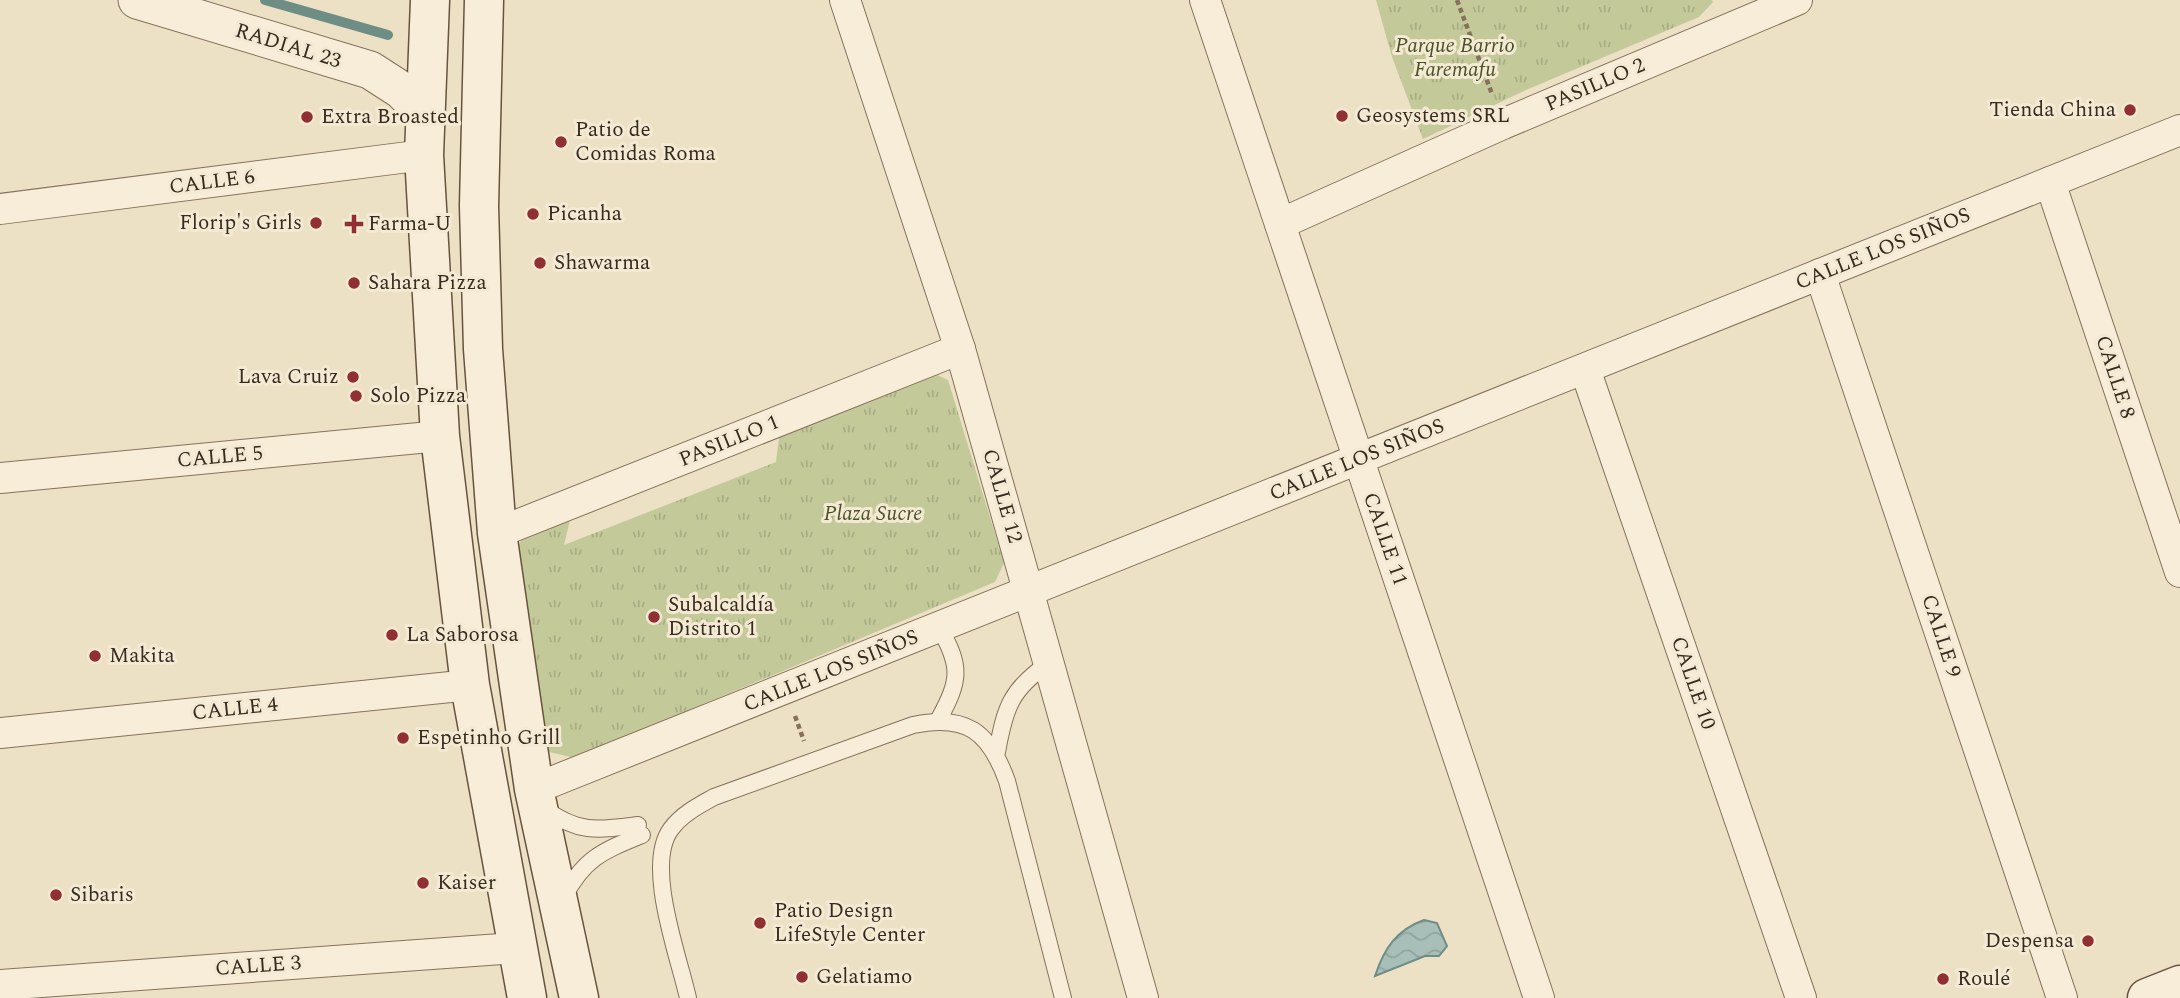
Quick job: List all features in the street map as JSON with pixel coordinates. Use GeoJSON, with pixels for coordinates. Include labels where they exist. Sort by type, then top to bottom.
{"type":"FeatureCollection","features":[{"type":"Feature","properties":{"kind":"main road"},"geometry":{"type":"LineString","coordinates":[[430,0],[424,164],[440,436],[470,685],[515,948],[527,998]]}},
{"type":"Feature","properties":{"kind":"main road"},"geometry":{"type":"LineString","coordinates":[[441,0],[450,9],[458,29],[464,169],[479,206]]}},
{"type":"Feature","properties":{"kind":"main road"},"geometry":{"type":"LineString","coordinates":[[484,0],[479,206],[483,349],[497,533],[535,796],[579,998]]}},
{"type":"Feature","properties":{"kind":"main road"},"geometry":{"type":"LineString","coordinates":[[424,164],[448,222],[460,503],[475,525],[497,533]]}},
{"type":"Feature","properties":{"kind":"main road"},"geometry":{"type":"LineString","coordinates":[[470,685],[486,700],[495,716],[542,965],[554,998]]}},
{"type":"Feature","properties":{"kind":"main road"},"geometry":{"type":"LineString","coordinates":[[2147,998],[2180,985]]}},
{"type":"Feature","properties":{"kind":"street","name":"RADIAL 23"},"geometry":{"type":"LineString","coordinates":[[137,0],[370,70],[401,90],[426,115]]}},
{"type":"Feature","properties":{"kind":"street","name":"CALLE 12"},"geometry":{"type":"LineString","coordinates":[[845,0],[960,349],[1143,998]]}},
{"type":"Feature","properties":{"kind":"street","name":"CALLE 11"},"geometry":{"type":"LineString","coordinates":[[1205,0],[1539,998]]}},
{"type":"Feature","properties":{"kind":"street","name":"PASILLO 2"},"geometry":{"type":"LineString","coordinates":[[1280,224],[1503,124],[1742,10],[1797,0]]}},
{"type":"Feature","properties":{"kind":"street","name":"CALLE LOS SIÑOS"},"geometry":{"type":"LineString","coordinates":[[535,796],[939,627],[2180,130]]}},
{"type":"Feature","properties":{"kind":"street","name":"CALLE 6"},"geometry":{"type":"LineString","coordinates":[[0,208],[424,164]]}},
{"type":"Feature","properties":{"kind":"street","name":"CALLE 8"},"geometry":{"type":"LineString","coordinates":[[2050,182],[2180,572]]}},
{"type":"Feature","properties":{"kind":"street","name":"CALLE 9"},"geometry":{"type":"LineString","coordinates":[[1820,274],[2062,998]]}},
{"type":"Feature","properties":{"kind":"street","name":"PASILLO 1"},"geometry":{"type":"LineString","coordinates":[[497,533],[960,349]]}},
{"type":"Feature","properties":{"kind":"street","name":"CALLE 10"},"geometry":{"type":"LineString","coordinates":[[1585,369],[1801,998]]}},
{"type":"Feature","properties":{"kind":"street","name":"CALLE 5"},"geometry":{"type":"LineString","coordinates":[[0,478],[440,436]]}},
{"type":"Feature","properties":{"kind":"street","name":"CALLE 4"},"geometry":{"type":"LineString","coordinates":[[0,733],[470,685]]}},
{"type":"Feature","properties":{"kind":"street","name":"CALLE 3"},"geometry":{"type":"LineString","coordinates":[[0,985],[515,948]]}},
{"type":"Feature","properties":{"kind":"lane"},"geometry":{"type":"LineString","coordinates":[[939,627],[951,648],[958,669],[953,692],[939,719]]}},
{"type":"Feature","properties":{"kind":"lane"},"geometry":{"type":"LineString","coordinates":[[997,752],[1003,717],[1013,694],[1030,676],[1049,663]]}},
{"type":"Feature","properties":{"kind":"lane"},"geometry":{"type":"LineString","coordinates":[[688,998],[661,881],[661,853],[670,831],[688,812],[714,797],[913,725],[939,719],[959,723],[982,736],[997,752],[1007,781],[1063,998]]}},
{"type":"Feature","properties":{"kind":"lane"},"geometry":{"type":"LineString","coordinates":[[535,796],[577,828],[640,830],[587,862],[573,879],[560,906]]}},
{"type":"Feature","properties":{"kind":"path"},"geometry":{"type":"LineString","coordinates":[[1457,0],[1503,124]]}},
{"type":"Feature","properties":{"kind":"green space","name":"Parque Barrio Faremafu"},"geometry":{"type":"Polygon","coordinates":[[[1376,0],[1713,2],[1699,17],[1526,90],[1423,139],[1392,57],[1376,0]]]}},
{"type":"Feature","properties":{"kind":"green space","name":"Plaza Sucre"},"geometry":{"type":"Polygon","coordinates":[[[929,371],[948,380],[1004,563],[995,582],[575,758],[549,752],[515,551],[528,529],[572,512],[564,545],[776,462],[780,429],[929,371]]]}},
{"type":"Feature","properties":{"kind":"water"},"geometry":{"type":"Polygon","coordinates":[[[1424,920],[1437,923],[1447,946],[1439,956],[1425,956],[1375,976],[1392,942],[1406,929],[1424,920]]]}},
{"type":"Feature","properties":{"kind":"waterway"},"geometry":{"type":"LineString","coordinates":[[265,0],[388,35]]}},
{"type":"Feature","properties":{"kind":"place","name":"Tienda China"},"geometry":{"type":"Point","coordinates":[2130,110]}},
{"type":"Feature","properties":{"kind":"place","name":"Geosystems SRL"},"geometry":{"type":"Point","coordinates":[1342,116]}},
{"type":"Feature","properties":{"kind":"place","name":"Extra Broasted"},"geometry":{"type":"Point","coordinates":[307,117]}},
{"type":"Feature","properties":{"kind":"place","name":"Patio de Comidas Roma"},"geometry":{"type":"Point","coordinates":[561,142]}},
{"type":"Feature","properties":{"kind":"place","name":"Picanha"},"geometry":{"type":"Point","coordinates":[533,214]}},
{"type":"Feature","properties":{"kind":"place","name":"Florip's Girls"},"geometry":{"type":"Point","coordinates":[316,223]}},
{"type":"Feature","properties":{"kind":"place","name":"Farma-U"},"geometry":{"type":"Point","coordinates":[354,224]}},
{"type":"Feature","properties":{"kind":"place","name":"Shawarma"},"geometry":{"type":"Point","coordinates":[540,263]}},
{"type":"Feature","properties":{"kind":"place","name":"Sahara Pizza"},"geometry":{"type":"Point","coordinates":[354,283]}},
{"type":"Feature","properties":{"kind":"place","name":"Lava Cruiz"},"geometry":{"type":"Point","coordinates":[353,377]}},
{"type":"Feature","properties":{"kind":"place","name":"Solo Pizza"},"geometry":{"type":"Point","coordinates":[356,396]}},
{"type":"Feature","properties":{"kind":"place","name":"Subalcaldía Distrito 1"},"geometry":{"type":"Point","coordinates":[654,617]}},
{"type":"Feature","properties":{"kind":"place","name":"La Saborosa"},"geometry":{"type":"Point","coordinates":[392,635]}},
{"type":"Feature","properties":{"kind":"place","name":"Makita"},"geometry":{"type":"Point","coordinates":[95,656]}},
{"type":"Feature","properties":{"kind":"place","name":"Espetinho Grill"},"geometry":{"type":"Point","coordinates":[403,738]}},
{"type":"Feature","properties":{"kind":"place","name":"Kaiser"},"geometry":{"type":"Point","coordinates":[423,883]}},
{"type":"Feature","properties":{"kind":"place","name":"Sibaris"},"geometry":{"type":"Point","coordinates":[56,895]}},
{"type":"Feature","properties":{"kind":"place","name":"Patio Design LifeStyle Center"},"geometry":{"type":"Point","coordinates":[760,923]}},
{"type":"Feature","properties":{"kind":"place","name":"Despensa"},"geometry":{"type":"Point","coordinates":[2088,941]}},
{"type":"Feature","properties":{"kind":"place","name":"Gelatiamo"},"geometry":{"type":"Point","coordinates":[802,977]}},
{"type":"Feature","properties":{"kind":"place","name":"Roulé"},"geometry":{"type":"Point","coordinates":[1943,979]}}]}
